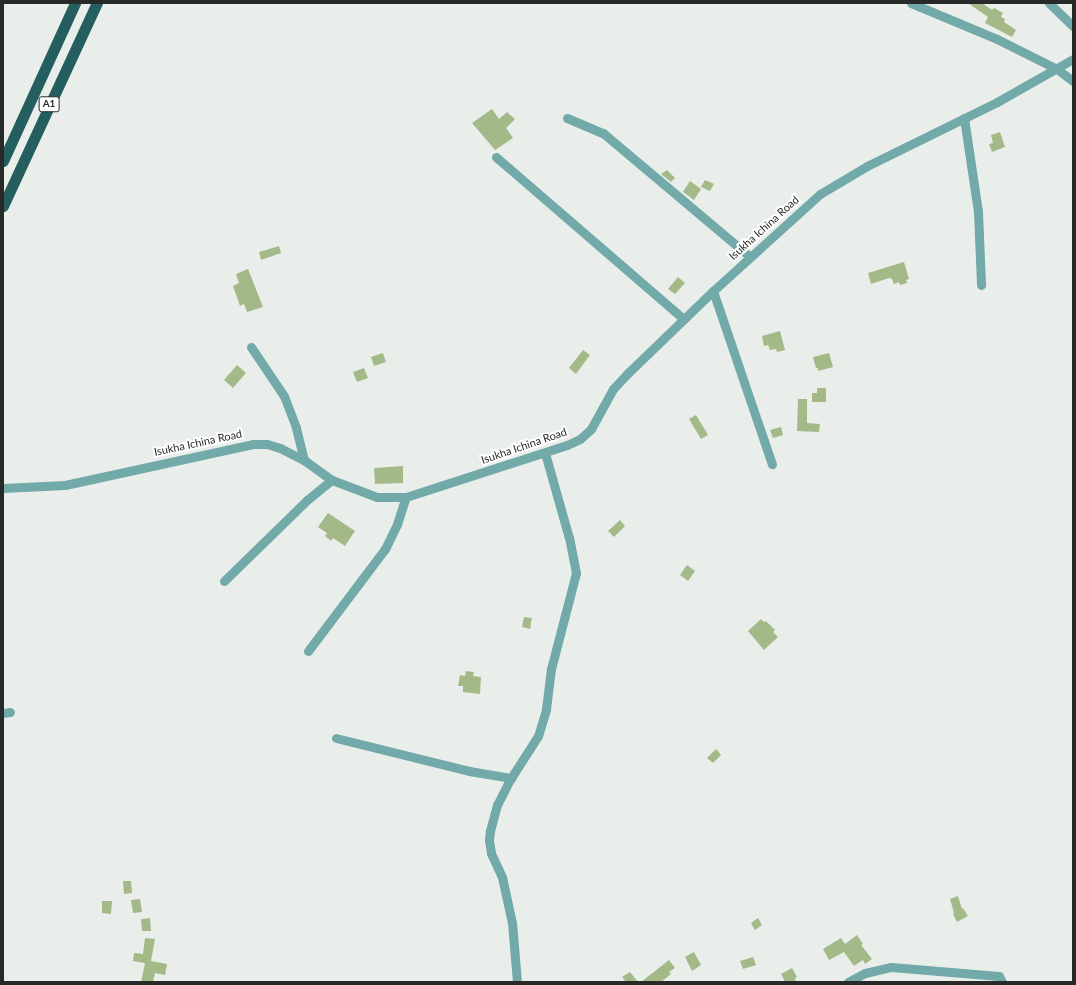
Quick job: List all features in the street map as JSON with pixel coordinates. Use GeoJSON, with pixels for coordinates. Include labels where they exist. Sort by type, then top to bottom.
{"type":"FeatureCollection","features":[{"type":"Feature","properties":{"kind":"highway","name":"A1"},"geometry":{"type":"LineString","coordinates":[[3,161],[75,3]]}},
{"type":"Feature","properties":{"kind":"highway","name":"A1"},"geometry":{"type":"LineString","coordinates":[[3,206],[97,3]]}},
{"type":"Feature","properties":{"kind":"street"},"geometry":{"type":"LineString","coordinates":[[911,3],[997,39],[1057,70],[1073,81]]}},
{"type":"Feature","properties":{"kind":"street"},"geometry":{"type":"LineString","coordinates":[[1049,3],[1073,26]]}},
{"type":"Feature","properties":{"kind":"street","name":"Isukha Ichina Road"},"geometry":{"type":"LineString","coordinates":[[3,488],[65,484],[253,444],[267,444],[280,448],[304,460],[332,480],[377,497],[406,497],[545,453],[580,439],[591,429],[614,389],[629,372],[684,318],[820,194],[867,166],[964,118],[1057,70],[1073,60]]}},
{"type":"Feature","properties":{"kind":"street"},"geometry":{"type":"LineString","coordinates":[[567,118],[603,133],[750,257]]}},
{"type":"Feature","properties":{"kind":"street"},"geometry":{"type":"LineString","coordinates":[[964,118],[978,212],[981,285]]}},
{"type":"Feature","properties":{"kind":"street"},"geometry":{"type":"LineString","coordinates":[[496,157],[684,318]]}},
{"type":"Feature","properties":{"kind":"street"},"geometry":{"type":"LineString","coordinates":[[713,291],[772,464]]}},
{"type":"Feature","properties":{"kind":"street"},"geometry":{"type":"LineString","coordinates":[[251,347],[284,396],[296,428],[304,460]]}},
{"type":"Feature","properties":{"kind":"street"},"geometry":{"type":"LineString","coordinates":[[517,982],[512,923],[502,877],[492,853],[489,840],[498,805],[511,778],[538,736],[546,709],[551,669],[576,573],[569,538],[545,453]]}},
{"type":"Feature","properties":{"kind":"street"},"geometry":{"type":"LineString","coordinates":[[224,581],[307,500],[332,480]]}},
{"type":"Feature","properties":{"kind":"street"},"geometry":{"type":"LineString","coordinates":[[308,651],[385,549],[406,497]]}},
{"type":"Feature","properties":{"kind":"street"},"geometry":{"type":"LineString","coordinates":[[336,738],[469,771],[511,778]]}},
{"type":"Feature","properties":{"kind":"street"},"geometry":{"type":"LineString","coordinates":[[848,982],[865,973],[891,967],[999,976],[1002,982]]}},
{"type":"Feature","properties":{"kind":"building"},"geometry":{"type":"Polygon","coordinates":[[[968,3],[982,3],[992,10],[994,8],[1003,13],[1001,17],[1005,19],[1004,22],[1016,30],[1012,37],[985,23],[988,17],[968,3]]]}},
{"type":"Feature","properties":{"kind":"building"},"geometry":{"type":"Polygon","coordinates":[[[492,109],[499,119],[507,112],[515,119],[506,128],[513,138],[495,150],[472,123],[492,109]]]}},
{"type":"Feature","properties":{"kind":"building"},"geometry":{"type":"Polygon","coordinates":[[[1000,132],[1005,147],[992,152],[989,144],[993,143],[991,135],[1000,132]]]}},
{"type":"Feature","properties":{"kind":"building"},"geometry":{"type":"Polygon","coordinates":[[[667,170],[675,178],[671,182],[661,174],[667,170]]]}},
{"type":"Feature","properties":{"kind":"building"},"geometry":{"type":"Polygon","coordinates":[[[705,180],[714,184],[710,191],[701,187],[705,180]]]}},
{"type":"Feature","properties":{"kind":"building"},"geometry":{"type":"Polygon","coordinates":[[[690,181],[701,189],[694,200],[683,192],[690,181]]]}},
{"type":"Feature","properties":{"kind":"building"},"geometry":{"type":"Polygon","coordinates":[[[279,246],[281,253],[261,260],[259,252],[279,246]]]}},
{"type":"Feature","properties":{"kind":"building"},"geometry":{"type":"Polygon","coordinates":[[[904,262],[909,279],[906,280],[907,283],[900,285],[899,282],[894,284],[892,279],[889,278],[871,284],[868,273],[904,262]]]}},
{"type":"Feature","properties":{"kind":"building"},"geometry":{"type":"Polygon","coordinates":[[[248,269],[263,307],[247,312],[244,304],[240,306],[233,286],[239,283],[236,274],[248,269]]]}},
{"type":"Feature","properties":{"kind":"building"},"geometry":{"type":"Polygon","coordinates":[[[678,277],[685,283],[675,294],[668,289],[678,277]]]}},
{"type":"Feature","properties":{"kind":"building"},"geometry":{"type":"Polygon","coordinates":[[[780,331],[785,350],[777,352],[776,349],[770,350],[768,345],[764,346],[762,336],[780,331]]]}},
{"type":"Feature","properties":{"kind":"building"},"geometry":{"type":"Polygon","coordinates":[[[583,350],[590,355],[576,374],[569,368],[583,350]]]}},
{"type":"Feature","properties":{"kind":"building"},"geometry":{"type":"Polygon","coordinates":[[[383,353],[386,362],[374,366],[371,357],[383,353]]]}},
{"type":"Feature","properties":{"kind":"building"},"geometry":{"type":"Polygon","coordinates":[[[829,353],[833,367],[818,371],[813,357],[829,353]]]}},
{"type":"Feature","properties":{"kind":"building"},"geometry":{"type":"Polygon","coordinates":[[[237,365],[246,373],[233,388],[224,380],[237,365]]]}},
{"type":"Feature","properties":{"kind":"building"},"geometry":{"type":"Polygon","coordinates":[[[364,368],[368,378],[357,382],[353,372],[364,368]]]}},
{"type":"Feature","properties":{"kind":"building"},"geometry":{"type":"Polygon","coordinates":[[[817,388],[826,388],[826,402],[812,402],[812,393],[817,393],[817,388]]]}},
{"type":"Feature","properties":{"kind":"building"},"geometry":{"type":"Polygon","coordinates":[[[798,399],[807,399],[807,423],[820,424],[819,432],[797,431],[798,399]]]}},
{"type":"Feature","properties":{"kind":"building"},"geometry":{"type":"Polygon","coordinates":[[[696,415],[708,435],[701,439],[689,419],[696,415]]]}},
{"type":"Feature","properties":{"kind":"building"},"geometry":{"type":"Polygon","coordinates":[[[781,427],[783,435],[773,438],[770,430],[781,427]]]}},
{"type":"Feature","properties":{"kind":"building"},"geometry":{"type":"Polygon","coordinates":[[[403,466],[403,483],[375,484],[374,468],[403,466]]]}},
{"type":"Feature","properties":{"kind":"building"},"geometry":{"type":"Polygon","coordinates":[[[328,513],[355,531],[345,546],[333,538],[331,541],[325,536],[327,533],[318,527],[328,513]]]}},
{"type":"Feature","properties":{"kind":"building"},"geometry":{"type":"Polygon","coordinates":[[[620,520],[625,526],[614,537],[608,531],[620,520]]]}},
{"type":"Feature","properties":{"kind":"building"},"geometry":{"type":"Polygon","coordinates":[[[687,565],[695,571],[688,581],[680,575],[687,565]]]}},
{"type":"Feature","properties":{"kind":"building"},"geometry":{"type":"Polygon","coordinates":[[[524,617],[532,618],[530,629],[522,627],[524,617]]]}},
{"type":"Feature","properties":{"kind":"building"},"geometry":{"type":"Polygon","coordinates":[[[761,619],[764,622],[766,621],[775,630],[773,632],[778,637],[764,650],[748,631],[761,619]]]}},
{"type":"Feature","properties":{"kind":"building"},"geometry":{"type":"Polygon","coordinates":[[[466,671],[474,672],[473,676],[481,677],[480,694],[463,692],[463,686],[458,686],[460,675],[465,676],[466,671]]]}},
{"type":"Feature","properties":{"kind":"building"},"geometry":{"type":"Polygon","coordinates":[[[716,749],[721,755],[713,763],[707,758],[716,749]]]}},
{"type":"Feature","properties":{"kind":"building"},"geometry":{"type":"Polygon","coordinates":[[[123,881],[131,881],[132,893],[124,894],[123,881]]]}},
{"type":"Feature","properties":{"kind":"building"},"geometry":{"type":"Polygon","coordinates":[[[958,896],[962,909],[963,908],[968,916],[957,922],[953,914],[950,899],[958,896]]]}},
{"type":"Feature","properties":{"kind":"building"},"geometry":{"type":"Polygon","coordinates":[[[140,899],[142,912],[133,913],[131,900],[140,899]]]}},
{"type":"Feature","properties":{"kind":"building"},"geometry":{"type":"Polygon","coordinates":[[[102,901],[112,901],[111,914],[102,913],[102,901]]]}},
{"type":"Feature","properties":{"kind":"building"},"geometry":{"type":"Polygon","coordinates":[[[150,918],[151,931],[142,931],[141,919],[150,918]]]}},
{"type":"Feature","properties":{"kind":"building"},"geometry":{"type":"Polygon","coordinates":[[[758,918],[762,925],[755,930],[751,923],[758,918]]]}},
{"type":"Feature","properties":{"kind":"building"},"geometry":{"type":"Polygon","coordinates":[[[857,935],[863,944],[861,945],[872,959],[865,964],[863,960],[854,966],[844,952],[829,960],[823,949],[841,938],[845,944],[857,935]]]}},
{"type":"Feature","properties":{"kind":"building"},"geometry":{"type":"Polygon","coordinates":[[[145,938],[155,939],[151,961],[167,964],[165,975],[155,973],[153,982],[141,982],[145,963],[133,961],[134,953],[143,954],[145,938]]]}},
{"type":"Feature","properties":{"kind":"building"},"geometry":{"type":"Polygon","coordinates":[[[694,952],[701,965],[692,971],[685,957],[694,952]]]}},
{"type":"Feature","properties":{"kind":"building"},"geometry":{"type":"Polygon","coordinates":[[[753,957],[756,965],[743,969],[740,961],[753,957]]]}},
{"type":"Feature","properties":{"kind":"building"},"geometry":{"type":"Polygon","coordinates":[[[669,960],[675,968],[669,972],[671,974],[661,982],[641,982],[669,960]]]}},
{"type":"Feature","properties":{"kind":"building"},"geometry":{"type":"Polygon","coordinates":[[[792,968],[797,977],[795,978],[796,982],[785,982],[781,974],[792,968]]]}},
{"type":"Feature","properties":{"kind":"building"},"geometry":{"type":"Polygon","coordinates":[[[630,972],[638,982],[626,982],[622,977],[630,972]]]}}]}
